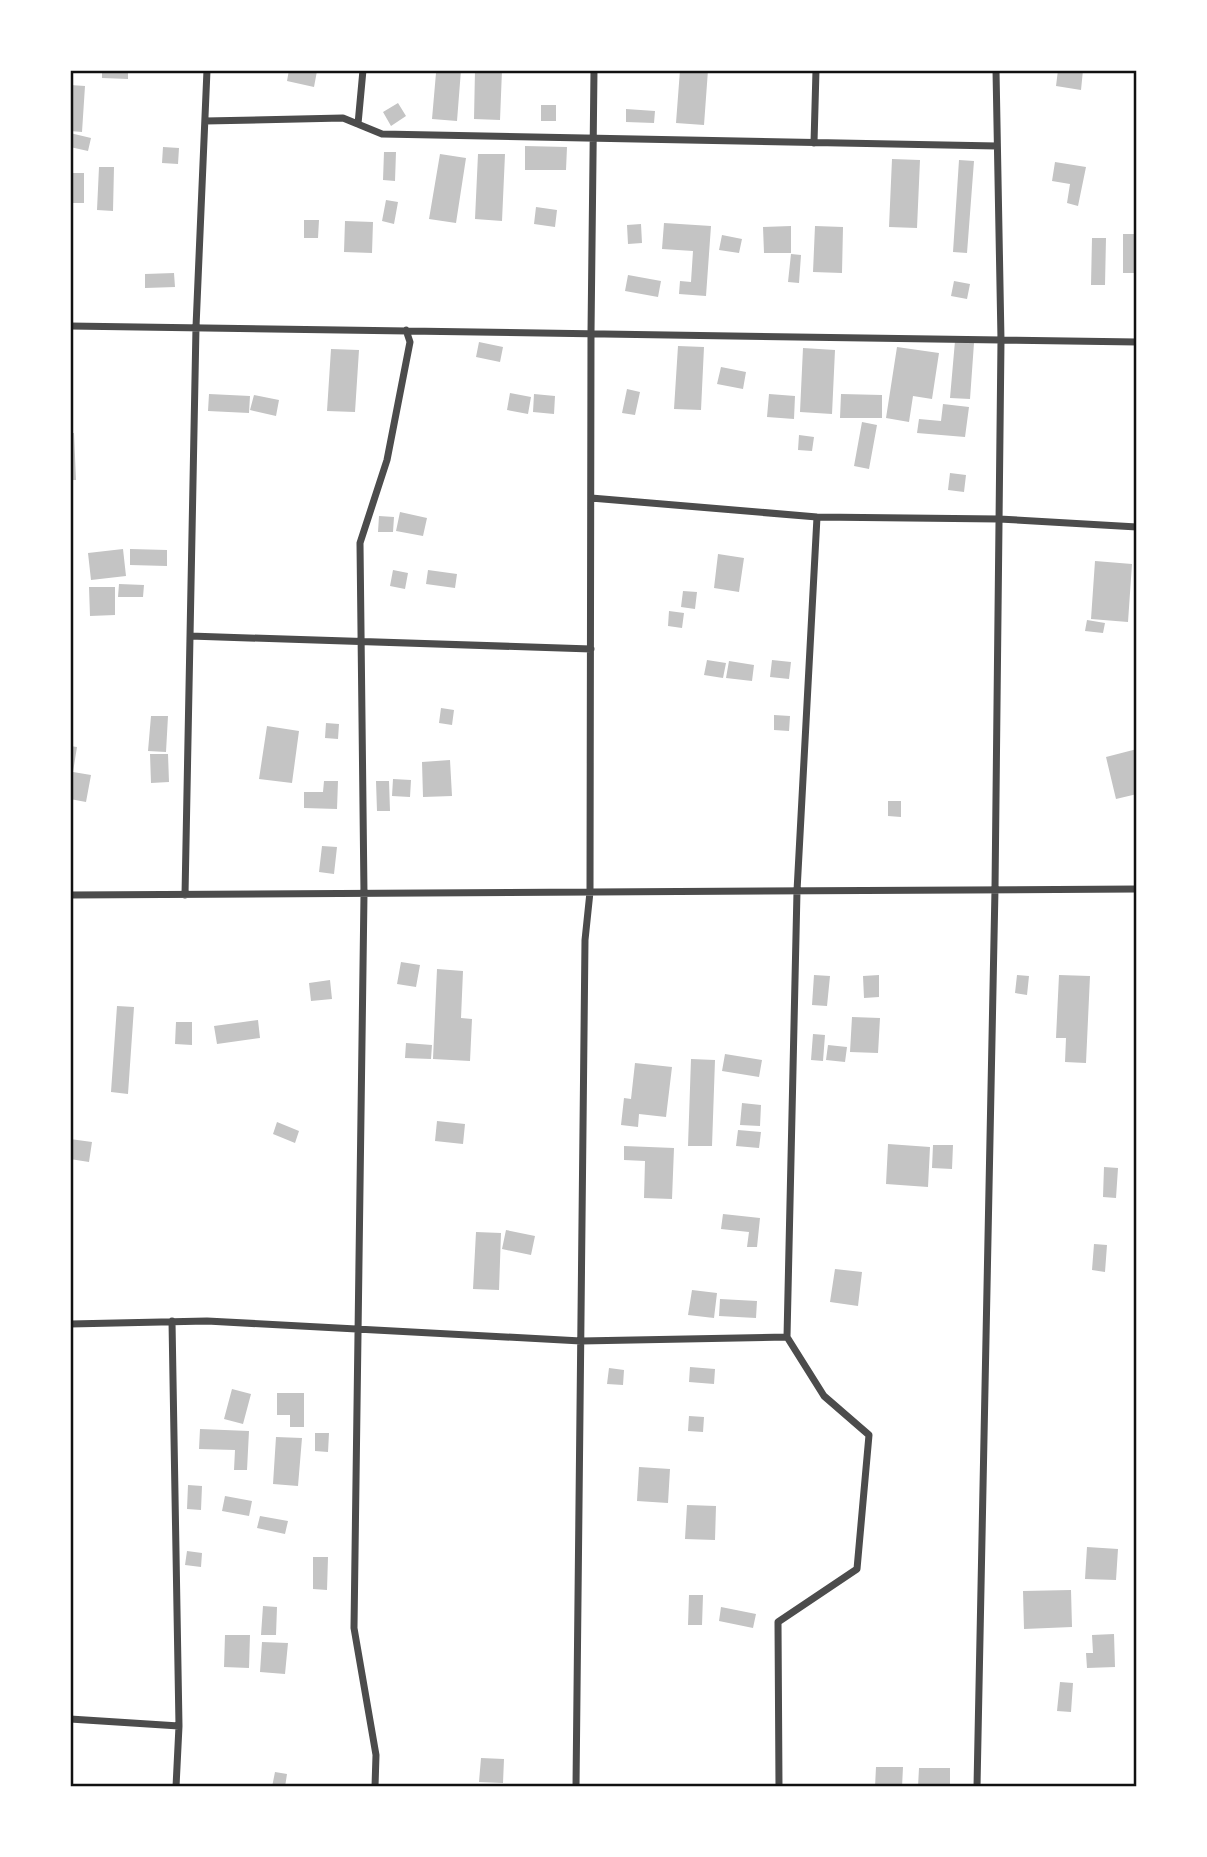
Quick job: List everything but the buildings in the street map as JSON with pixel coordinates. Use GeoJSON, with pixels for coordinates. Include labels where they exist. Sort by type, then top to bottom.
{"type":"FeatureCollection","features":[{"type":"Feature","properties":{"kind":"street"},"geometry":{"type":"LineString","coordinates":[[185,895],[196,327],[207,70]]}},
{"type":"Feature","properties":{"kind":"street"},"geometry":{"type":"LineString","coordinates":[[358,124],[363,70]]}},
{"type":"Feature","properties":{"kind":"street"},"geometry":{"type":"LineString","coordinates":[[576,1787],[585,940],[590,892],[594,70]]}},
{"type":"Feature","properties":{"kind":"street"},"geometry":{"type":"LineString","coordinates":[[814,143],[816,70]]}},
{"type":"Feature","properties":{"kind":"street"},"geometry":{"type":"LineString","coordinates":[[977,1787],[995,889],[1001,340],[996,70]]}},
{"type":"Feature","properties":{"kind":"street"},"geometry":{"type":"LineString","coordinates":[[205,121],[343,118],[382,134],[997,146]]}},
{"type":"Feature","properties":{"kind":"street"},"geometry":{"type":"LineString","coordinates":[[70,326],[1137,342]]}},
{"type":"Feature","properties":{"kind":"street"},"geometry":{"type":"LineString","coordinates":[[375,1787],[376,1755],[354,1628],[365,894],[360,543],[387,460],[410,342],[406,330]]}},
{"type":"Feature","properties":{"kind":"street"},"geometry":{"type":"LineString","coordinates":[[591,498],[817,517],[999,519],[1137,527]]}},
{"type":"Feature","properties":{"kind":"street"},"geometry":{"type":"LineString","coordinates":[[779,1787],[778,1622],[857,1569],[869,1435],[824,1396],[787,1338],[797,891],[817,517]]}},
{"type":"Feature","properties":{"kind":"street"},"geometry":{"type":"LineString","coordinates":[[190,636],[591,649]]}},
{"type":"Feature","properties":{"kind":"street"},"geometry":{"type":"LineString","coordinates":[[70,895],[1137,889]]}},
{"type":"Feature","properties":{"kind":"street"},"geometry":{"type":"LineString","coordinates":[[172,1321],[179,1726],[176,1787]]}},
{"type":"Feature","properties":{"kind":"street"},"geometry":{"type":"LineString","coordinates":[[70,1324],[207,1321],[581,1340],[787,1338]]}},
{"type":"Feature","properties":{"kind":"street"},"geometry":{"type":"LineString","coordinates":[[70,1719],[179,1726]]}}]}
